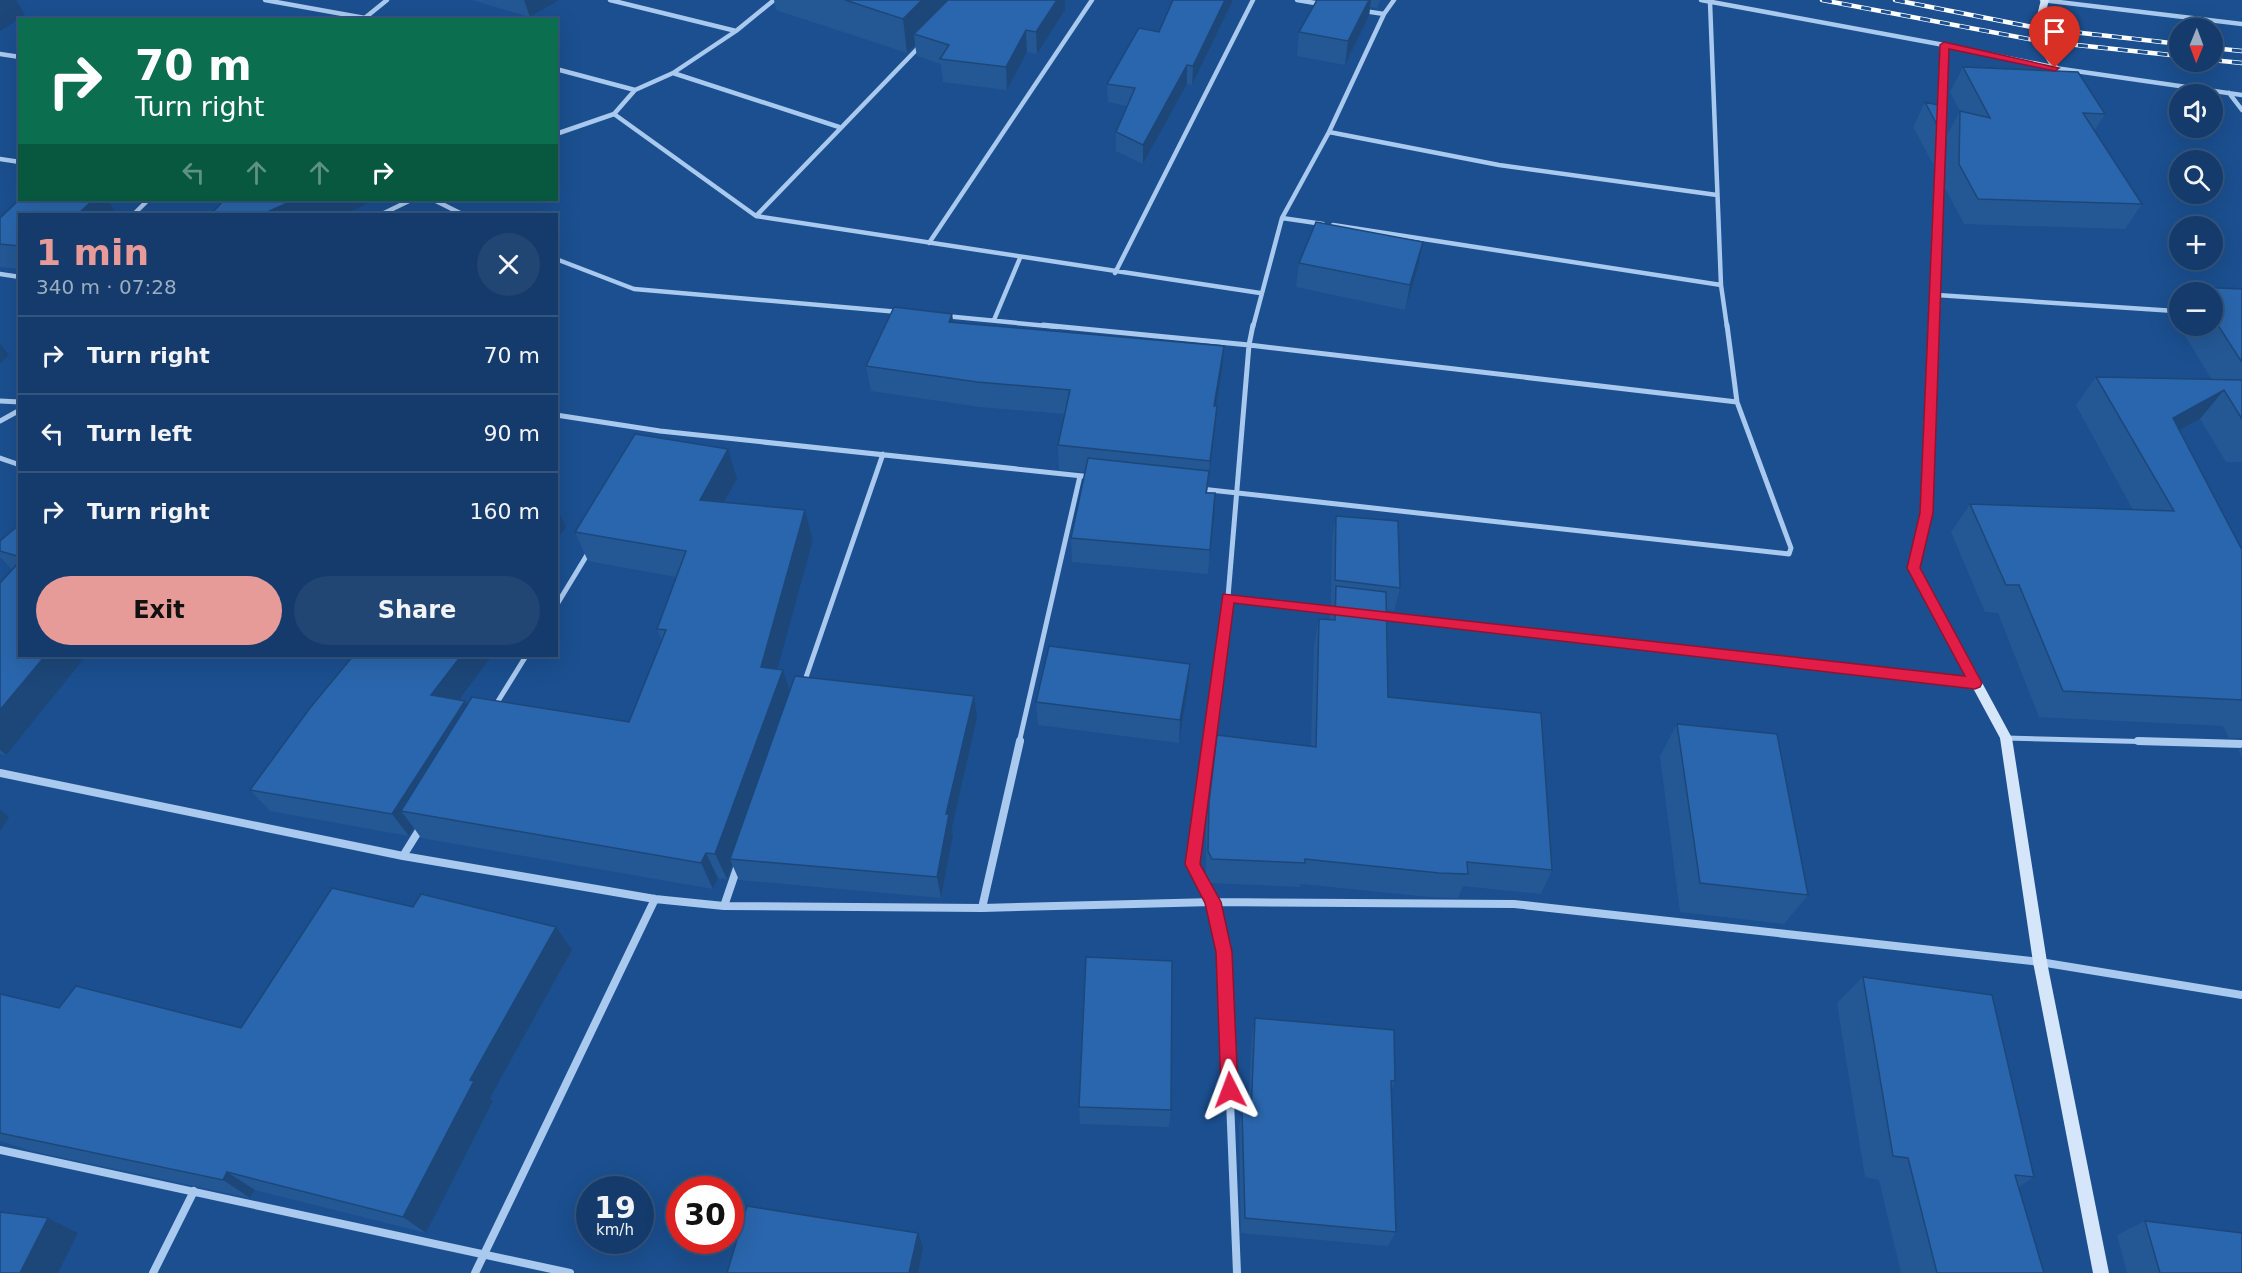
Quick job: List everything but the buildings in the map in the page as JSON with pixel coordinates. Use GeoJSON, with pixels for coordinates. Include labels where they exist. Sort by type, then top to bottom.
{"type":"FeatureCollection","features":[{"type":"Feature","properties":{"kind":"street"},"geometry":{"type":"LineString","coordinates":[[265,0],[365,18],[387,0]]}},
{"type":"Feature","properties":{"kind":"street"},"geometry":{"type":"LineString","coordinates":[[610,0],[736,31]]}},
{"type":"Feature","properties":{"kind":"street"},"geometry":{"type":"LineString","coordinates":[[558,133],[614,114],[635,90],[673,73],[736,31],[774,0]]}},
{"type":"Feature","properties":{"kind":"street"},"geometry":{"type":"LineString","coordinates":[[929,243],[1092,0]]}},
{"type":"Feature","properties":{"kind":"street"},"geometry":{"type":"LineString","coordinates":[[1115,273],[1254,0]]}},
{"type":"Feature","properties":{"kind":"street"},"geometry":{"type":"LineString","coordinates":[[1297,0],[1330,5]]}},
{"type":"Feature","properties":{"kind":"street"},"geometry":{"type":"LineString","coordinates":[[1237,1273],[1224,952],[1213,902],[1192,864],[1228,597],[1249,345],[1260,293],[1282,218],[1329,132],[1384,14],[1394,0]]}},
{"type":"Feature","properties":{"kind":"street"},"geometry":{"type":"LineString","coordinates":[[1701,0],[2055,68],[2242,94]]}},
{"type":"Feature","properties":{"kind":"street"},"geometry":{"type":"LineString","coordinates":[[2055,68],[2039,41],[2037,28],[2044,0],[2242,24]]}},
{"type":"Feature","properties":{"kind":"street"},"geometry":{"type":"LineString","coordinates":[[1191,488],[1789,554],[1791,548],[1737,402],[1721,285],[1710,2]]}},
{"type":"Feature","properties":{"kind":"street"},"geometry":{"type":"LineString","coordinates":[[1362,10],[1384,14]]}},
{"type":"Feature","properties":{"kind":"street"},"geometry":{"type":"LineString","coordinates":[[756,216],[839,127],[927,40]]}},
{"type":"Feature","properties":{"kind":"street"},"geometry":{"type":"LineString","coordinates":[[1944,45],[1937,296],[1926,513],[1914,568],[2006,738],[2040,962],[2102,1273]]}},
{"type":"Feature","properties":{"kind":"street"},"geometry":{"type":"LineString","coordinates":[[0,54],[18,57]]}},
{"type":"Feature","properties":{"kind":"street"},"geometry":{"type":"LineString","coordinates":[[558,70],[635,90]]}},
{"type":"Feature","properties":{"kind":"street"},"geometry":{"type":"LineString","coordinates":[[673,73],[839,127]]}},
{"type":"Feature","properties":{"kind":"street"},"geometry":{"type":"LineString","coordinates":[[2229,93],[2242,110]]}},
{"type":"Feature","properties":{"kind":"street"},"geometry":{"type":"LineString","coordinates":[[614,114],[756,216],[1115,273],[1260,293]]}},
{"type":"Feature","properties":{"kind":"street"},"geometry":{"type":"LineString","coordinates":[[1329,132],[1499,165],[1717,195]]}},
{"type":"Feature","properties":{"kind":"street"},"geometry":{"type":"LineString","coordinates":[[0,159],[18,162]]}},
{"type":"Feature","properties":{"kind":"street"},"geometry":{"type":"LineString","coordinates":[[135,213],[147,201]]}},
{"type":"Feature","properties":{"kind":"street"},"geometry":{"type":"LineString","coordinates":[[384,213],[409,201]]}},
{"type":"Feature","properties":{"kind":"street"},"geometry":{"type":"LineString","coordinates":[[436,201],[460,213]]}},
{"type":"Feature","properties":{"kind":"street"},"geometry":{"type":"LineString","coordinates":[[1282,218],[1721,285]]}},
{"type":"Feature","properties":{"kind":"street"},"geometry":{"type":"LineString","coordinates":[[994,320],[1020,258]]}},
{"type":"Feature","properties":{"kind":"street"},"geometry":{"type":"LineString","coordinates":[[558,260],[634,289],[901,312]]}},
{"type":"Feature","properties":{"kind":"street"},"geometry":{"type":"LineString","coordinates":[[0,274],[18,277]]}},
{"type":"Feature","properties":{"kind":"street"},"geometry":{"type":"LineString","coordinates":[[1937,296],[2169,311]]}},
{"type":"Feature","properties":{"kind":"street"},"geometry":{"type":"LineString","coordinates":[[936,315],[1249,345],[1737,402]]}},
{"type":"Feature","properties":{"kind":"street"},"geometry":{"type":"LineString","coordinates":[[0,401],[18,402]]}},
{"type":"Feature","properties":{"kind":"street"},"geometry":{"type":"LineString","coordinates":[[0,421],[18,411]]}},
{"type":"Feature","properties":{"kind":"street"},"geometry":{"type":"LineString","coordinates":[[558,415],[660,431],[1102,478]]}},
{"type":"Feature","properties":{"kind":"street"},"geometry":{"type":"LineString","coordinates":[[654,442],[660,431]]}},
{"type":"Feature","properties":{"kind":"street"},"geometry":{"type":"LineString","coordinates":[[800,693],[883,454]]}},
{"type":"Feature","properties":{"kind":"street"},"geometry":{"type":"LineString","coordinates":[[0,458],[18,464]]}},
{"type":"Feature","properties":{"kind":"street"},"geometry":{"type":"LineString","coordinates":[[982,908],[1080,476]]}},
{"type":"Feature","properties":{"kind":"street"},"geometry":{"type":"LineString","coordinates":[[558,603],[593,544]]}},
{"type":"Feature","properties":{"kind":"street"},"geometry":{"type":"LineString","coordinates":[[1228,597],[1347,611]]}},
{"type":"Feature","properties":{"kind":"street"},"geometry":{"type":"LineString","coordinates":[[1370,614],[1975,683]]}},
{"type":"Feature","properties":{"kind":"street"},"geometry":{"type":"LineString","coordinates":[[489,716],[525,657]]}},
{"type":"Feature","properties":{"kind":"street"},"geometry":{"type":"LineString","coordinates":[[2006,738],[2242,744]]}},
{"type":"Feature","properties":{"kind":"street"},"geometry":{"type":"LineString","coordinates":[[0,773],[403,856],[656,899],[724,906],[982,908],[1213,902],[1514,904],[2040,962],[2242,995]]}},
{"type":"Feature","properties":{"kind":"street"},"geometry":{"type":"LineString","coordinates":[[403,856],[428,816]]}},
{"type":"Feature","properties":{"kind":"street"},"geometry":{"type":"LineString","coordinates":[[724,906],[740,861]]}},
{"type":"Feature","properties":{"kind":"street"},"geometry":{"type":"LineString","coordinates":[[474,1273],[656,899]]}},
{"type":"Feature","properties":{"kind":"street"},"geometry":{"type":"LineString","coordinates":[[0,1150],[570,1273]]}},
{"type":"Feature","properties":{"kind":"street"},"geometry":{"type":"LineString","coordinates":[[153,1273],[194,1191]]}},
{"type":"Feature","properties":{"kind":"railway"},"geometry":{"type":"LineString","coordinates":[[1822,0],[2039,41],[2169,55]]}},
{"type":"Feature","properties":{"kind":"railway"},"geometry":{"type":"LineString","coordinates":[[1895,0],[2037,28],[2169,43]]}},
{"type":"Feature","properties":{"kind":"railway"},"geometry":{"type":"LineString","coordinates":[[2223,49],[2242,51]]}},
{"type":"Feature","properties":{"kind":"railway"},"geometry":{"type":"LineString","coordinates":[[2223,61],[2242,63]]}},
{"type":"Feature","properties":{"kind":"route"},"geometry":{"type":"LineString","coordinates":[[1230,1090],[1224,952],[1213,902],[1192,864],[1228,597],[1975,683],[1914,568],[1926,513],[1937,296],[1944,45],[2055,68]]}}]}
